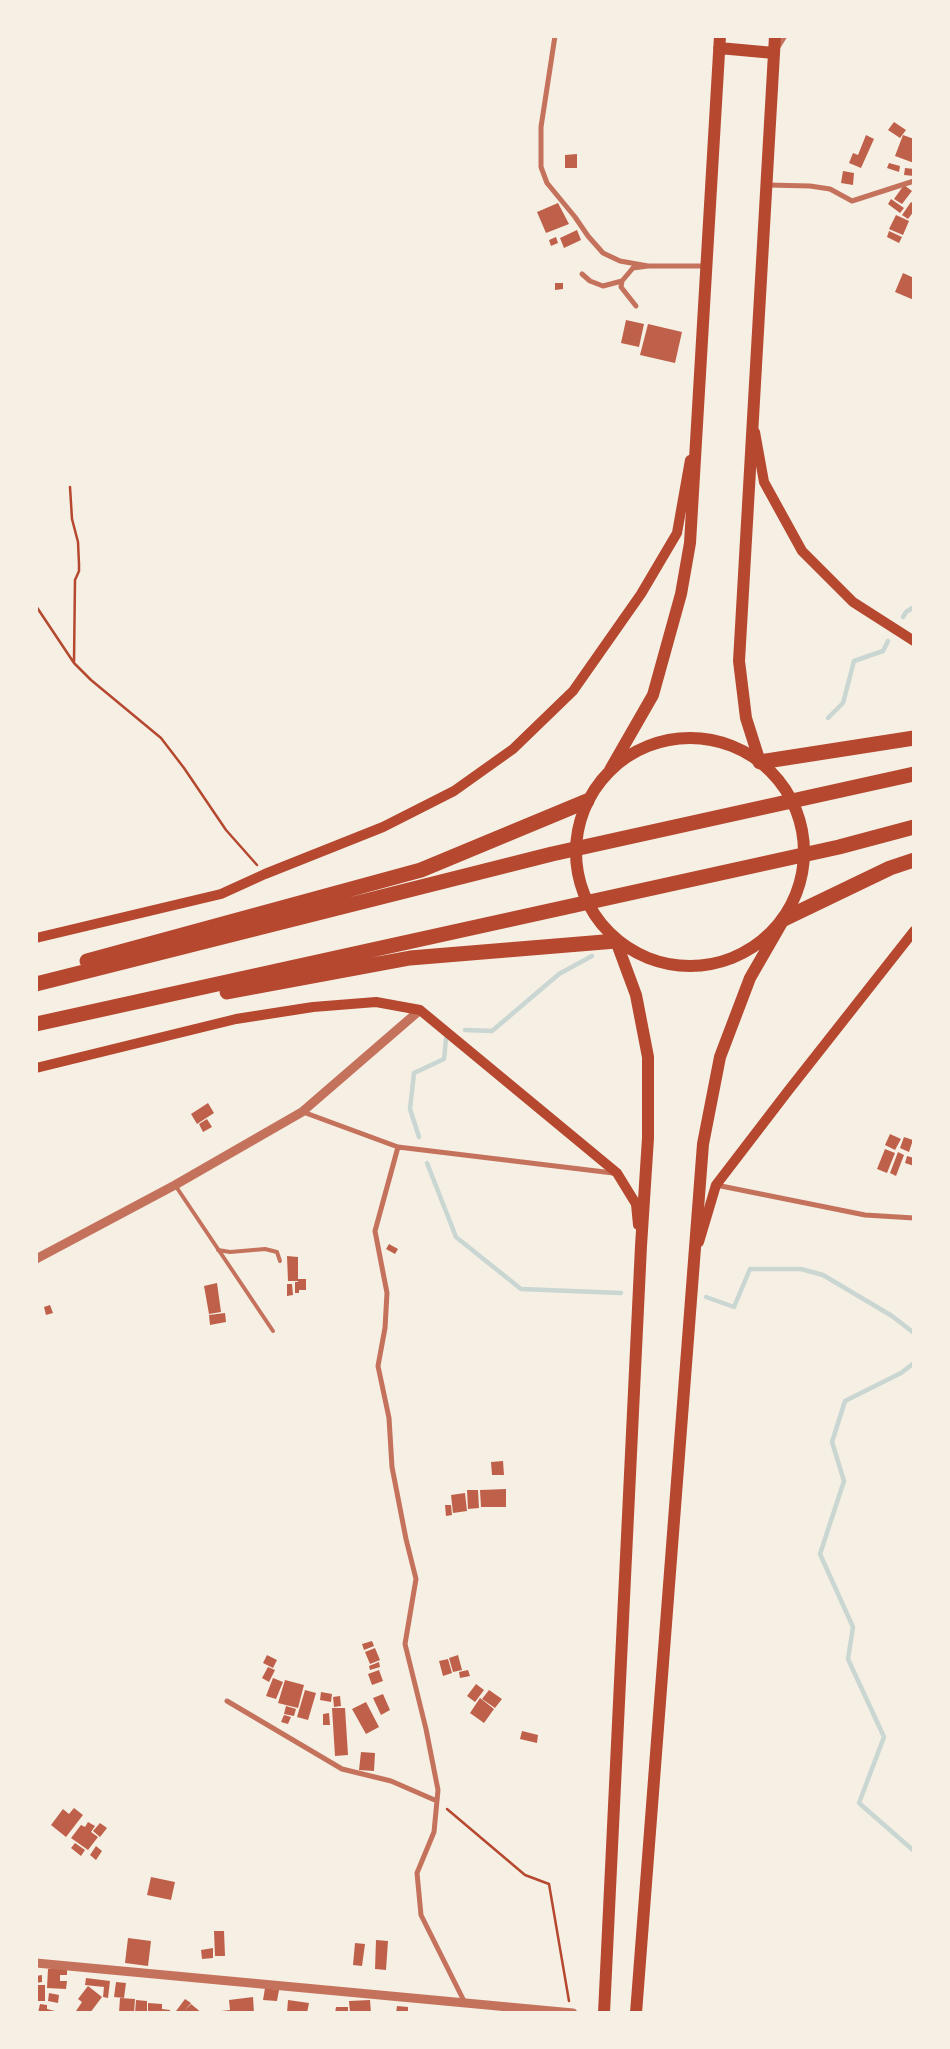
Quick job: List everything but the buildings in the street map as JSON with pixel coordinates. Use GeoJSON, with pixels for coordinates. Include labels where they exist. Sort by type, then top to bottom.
{"type":"FeatureCollection","features":[{"type":"Feature","properties":{"kind":"highway"},"geometry":{"type":"LineString","coordinates":[[760,762],[914,738]]}},
{"type":"Feature","properties":{"kind":"highway"},"geometry":{"type":"LineString","coordinates":[[36,984],[552,854],[914,774]]}},
{"type":"Feature","properties":{"kind":"highway"},"geometry":{"type":"LineString","coordinates":[[36,975],[421,870],[587,801]]}},
{"type":"Feature","properties":{"kind":"highway"},"geometry":{"type":"LineString","coordinates":[[36,1024],[839,847],[914,826]]}},
{"type":"Feature","properties":{"kind":"highway"},"geometry":{"type":"LineString","coordinates":[[784,919],[890,868],[914,860]]}},
{"type":"Feature","properties":{"kind":"highway"},"geometry":{"type":"LineString","coordinates":[[36,1028],[410,958],[616,941]]}},
{"type":"Feature","properties":{"kind":"main road"},"geometry":{"type":"LineString","coordinates":[[760,762],[746,718],[739,661],[775,36]]}},
{"type":"Feature","properties":{"kind":"main road"},"geometry":{"type":"LineString","coordinates":[[604,2013],[641,1246],[648,1138],[648,1057],[636,995],[616,941],[592,912],[578,876],[576,838],[587,801],[610,770],[653,694],[681,594],[690,543],[719,42],[774,54]]}},
{"type":"Feature","properties":{"kind":"main road"},"geometry":{"type":"LineString","coordinates":[[753,419],[764,482],[802,551],[853,602],[914,642]]}},
{"type":"Feature","properties":{"kind":"main road"},"geometry":{"type":"LineString","coordinates":[[36,938],[222,894],[265,874],[382,827],[454,791],[513,749],[574,691],[641,594],[677,533],[697,422]]}},
{"type":"Feature","properties":{"kind":"main road"},"geometry":{"type":"LineString","coordinates":[[610,770],[641,748],[678,738],[716,740],[749,752],[779,778],[798,810],[805,847],[800,885],[784,919],[750,978],[720,1057],[703,1144],[636,2013]]}},
{"type":"Feature","properties":{"kind":"main road"},"geometry":{"type":"LineString","coordinates":[[616,941],[649,960],[686,967],[723,962],[732,958],[757,945],[784,919]]}},
{"type":"Feature","properties":{"kind":"main road"},"geometry":{"type":"LineString","coordinates":[[696,1253],[716,1185],[914,931]]}},
{"type":"Feature","properties":{"kind":"main road"},"geometry":{"type":"LineString","coordinates":[[36,1068],[236,1020],[313,1007],[376,1002],[420,1010],[617,1174],[636,1204],[641,1246]]}},
{"type":"Feature","properties":{"kind":"street"},"geometry":{"type":"LineString","coordinates":[[555,36],[541,127],[541,167],[547,183],[560,196],[588,236],[603,253],[620,261],[648,266]]}},
{"type":"Feature","properties":{"kind":"street"},"geometry":{"type":"LineString","coordinates":[[774,54],[785,36]]}},
{"type":"Feature","properties":{"kind":"street"},"geometry":{"type":"LineString","coordinates":[[766,185],[810,186],[830,189],[852,201],[914,181]]}},
{"type":"Feature","properties":{"kind":"street"},"geometry":{"type":"LineString","coordinates":[[636,306],[621,287],[622,281],[633,268],[648,266],[706,266]]}},
{"type":"Feature","properties":{"kind":"street"},"geometry":{"type":"LineString","coordinates":[[582,274],[590,281],[603,286],[622,281]]}},
{"type":"Feature","properties":{"kind":"street"},"geometry":{"type":"LineString","coordinates":[[36,1259],[175,1185],[302,1112],[420,1010]]}},
{"type":"Feature","properties":{"kind":"street"},"geometry":{"type":"LineString","coordinates":[[302,1112],[398,1147],[617,1174]]}},
{"type":"Feature","properties":{"kind":"street"},"geometry":{"type":"LineString","coordinates":[[398,1147],[376,1231],[387,1292],[385,1328],[378,1366],[389,1418],[392,1468],[416,1579],[405,1644],[428,1738],[438,1790],[434,1832],[417,1873],[421,1915],[465,2003]]}},
{"type":"Feature","properties":{"kind":"street"},"geometry":{"type":"LineString","coordinates":[[716,1185],[865,1215],[914,1218]]}},
{"type":"Feature","properties":{"kind":"street"},"geometry":{"type":"LineString","coordinates":[[226,1701],[342,1769],[391,1781],[437,1801]]}},
{"type":"Feature","properties":{"kind":"street"},"geometry":{"type":"LineString","coordinates":[[36,1963],[572,2013]]}},
{"type":"Feature","properties":{"kind":"lane"},"geometry":{"type":"LineString","coordinates":[[175,1185],[273,1331]]}},
{"type":"Feature","properties":{"kind":"lane"},"geometry":{"type":"LineString","coordinates":[[218,1250],[230,1252],[264,1249],[278,1252],[280,1261]]}},
{"type":"Feature","properties":{"kind":"path"},"geometry":{"type":"LineString","coordinates":[[70,487],[72,519],[78,542],[79,572],[75,580],[74,663]]}},
{"type":"Feature","properties":{"kind":"path"},"geometry":{"type":"LineString","coordinates":[[36,606],[74,663],[91,680],[161,738],[226,830],[265,874]]}},
{"type":"Feature","properties":{"kind":"path"},"geometry":{"type":"LineString","coordinates":[[437,1801],[525,1875],[549,1884],[572,2013]]}},
{"type":"Feature","properties":{"kind":"waterway"},"geometry":{"type":"LineString","coordinates":[[903,617],[906,612],[914,607]]}},
{"type":"Feature","properties":{"kind":"waterway"},"geometry":{"type":"LineString","coordinates":[[828,718],[843,703],[854,661],[883,651],[888,641]]}},
{"type":"Feature","properties":{"kind":"waterway"},"geometry":{"type":"LineString","coordinates":[[465,1030],[492,1031],[559,974],[592,956]]}},
{"type":"Feature","properties":{"kind":"waterway"},"geometry":{"type":"LineString","coordinates":[[419,1137],[410,1109],[414,1073],[444,1059],[446,1039]]}},
{"type":"Feature","properties":{"kind":"waterway"},"geometry":{"type":"LineString","coordinates":[[427,1163],[456,1237],[521,1289],[621,1293]]}},
{"type":"Feature","properties":{"kind":"waterway"},"geometry":{"type":"LineString","coordinates":[[706,1297],[734,1307],[750,1269],[801,1269],[823,1275],[892,1316],[914,1333]]}},
{"type":"Feature","properties":{"kind":"waterway"},"geometry":{"type":"LineString","coordinates":[[914,1363],[901,1373],[845,1401],[832,1442],[844,1481],[820,1554],[853,1627],[848,1659],[884,1737],[859,1803],[914,1851]]}}]}
